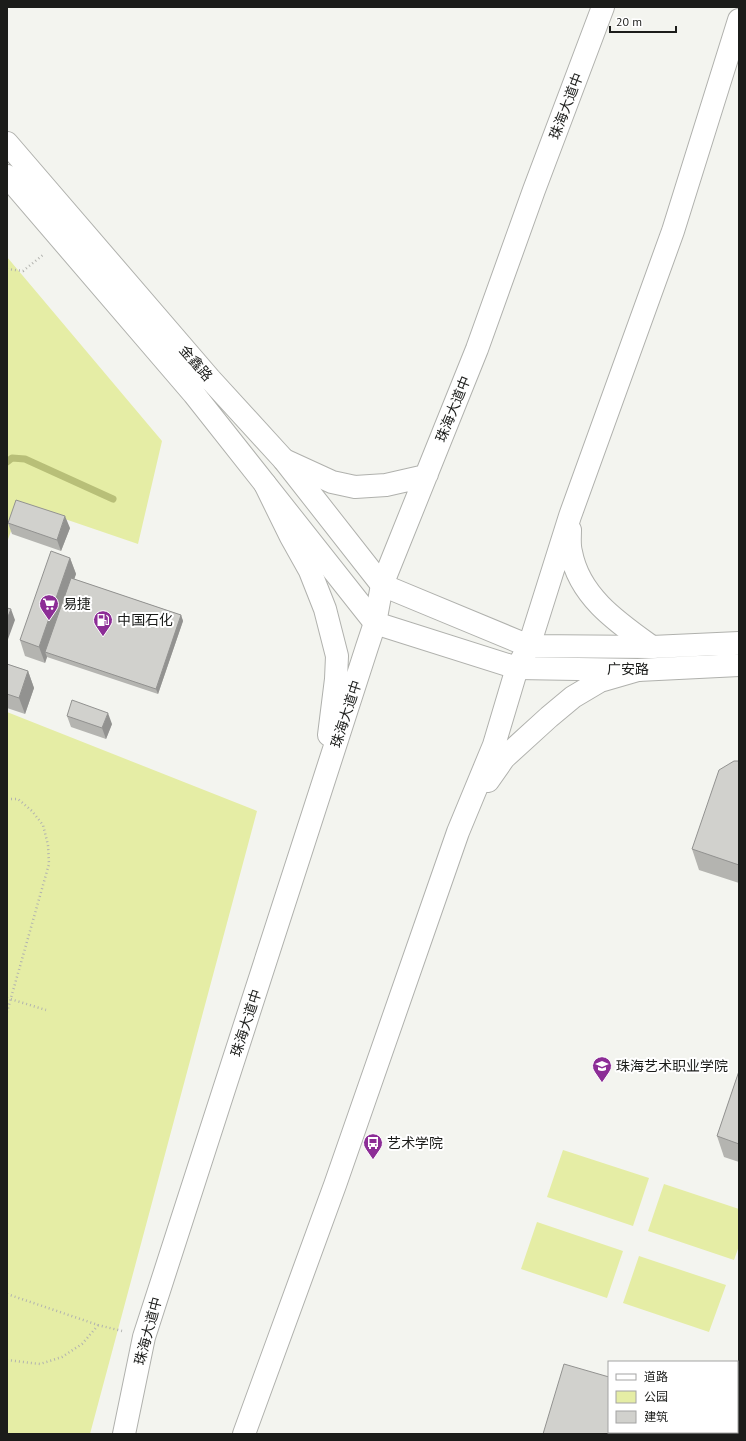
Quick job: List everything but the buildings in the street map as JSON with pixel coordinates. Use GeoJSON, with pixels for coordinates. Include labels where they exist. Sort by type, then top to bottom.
{"type":"FeatureCollection","features":[{"type":"Feature","properties":{"kind":"main road","name":"珠海大道中"},"geometry":{"type":"LineString","coordinates":[[124,1434],[144,1337],[322,790],[374,623],[382,585],[477,349],[534,190],[603,7]]}},
{"type":"Feature","properties":{"kind":"main road"},"geometry":{"type":"LineString","coordinates":[[244,1434],[335,1184],[458,832],[494,745],[517,668],[529,646],[570,516],[673,231],[739,20]]}},
{"type":"Feature","properties":{"kind":"main road","name":"金鑫路"},"geometry":{"type":"LineString","coordinates":[[7,143],[210,379],[284,460],[382,585]]}},
{"type":"Feature","properties":{"kind":"main road","name":"金鑫路"},"geometry":{"type":"LineString","coordinates":[[7,176],[194,394],[374,623]]}},
{"type":"Feature","properties":{"kind":"main road"},"geometry":{"type":"LineString","coordinates":[[284,460],[332,482],[355,487],[386,485],[421,477],[427,474]]}},
{"type":"Feature","properties":{"kind":"main road"},"geometry":{"type":"LineString","coordinates":[[265,484],[291,537],[310,571],[325,609],[337,656],[336,679],[322,790]]}},
{"type":"Feature","properties":{"kind":"main road"},"geometry":{"type":"LineString","coordinates":[[570,516],[570,550],[576,571],[586,589],[619,623],[652,647]]}},
{"type":"Feature","properties":{"kind":"main road"},"geometry":{"type":"LineString","coordinates":[[382,585],[529,646]]}},
{"type":"Feature","properties":{"kind":"main road","name":"广安路"},"geometry":{"type":"LineString","coordinates":[[374,623],[517,668],[638,670],[739,665]]}},
{"type":"Feature","properties":{"kind":"main road","name":"广安路"},"geometry":{"type":"LineString","coordinates":[[529,646],[652,647],[739,643]]}},
{"type":"Feature","properties":{"kind":"main road"},"geometry":{"type":"LineString","coordinates":[[458,832],[483,787],[504,758],[549,717],[573,697],[600,681],[638,670]]}},
{"type":"Feature","properties":{"kind":"path"},"geometry":{"type":"LineString","coordinates":[[7,269],[23,271],[61,239]]}},
{"type":"Feature","properties":{"kind":"path"},"geometry":{"type":"LineString","coordinates":[[7,800],[18,799],[32,811],[43,825],[48,844],[49,864],[9,999],[7,1012]]}},
{"type":"Feature","properties":{"kind":"path"},"geometry":{"type":"LineString","coordinates":[[9,999],[46,1010]]}},
{"type":"Feature","properties":{"kind":"path"},"geometry":{"type":"LineString","coordinates":[[7,1294],[144,1337]]}},
{"type":"Feature","properties":{"kind":"path"},"geometry":{"type":"LineString","coordinates":[[7,1360],[40,1364],[62,1357],[82,1344],[99,1324]]}},
{"type":"Feature","properties":{"kind":"green space"},"geometry":{"type":"Polygon","coordinates":[[[7,257],[162,441],[138,544],[21,504],[7,542],[7,257]]]}},
{"type":"Feature","properties":{"kind":"green space"},"geometry":{"type":"Polygon","coordinates":[[[7,712],[257,811],[90,1434],[7,1434],[7,712]]]}},
{"type":"Feature","properties":{"kind":"green space"},"geometry":{"type":"Polygon","coordinates":[[[563,1150],[649,1178],[633,1226],[547,1197],[563,1150]]]}},
{"type":"Feature","properties":{"kind":"green space"},"geometry":{"type":"Polygon","coordinates":[[[664,1184],[739,1209],[739,1246],[734,1260],[648,1231],[664,1184]]]}},
{"type":"Feature","properties":{"kind":"green space"},"geometry":{"type":"Polygon","coordinates":[[[537,1222],[623,1251],[607,1298],[521,1269],[537,1222]]]}},
{"type":"Feature","properties":{"kind":"green space"},"geometry":{"type":"Polygon","coordinates":[[[639,1256],[726,1285],[709,1332],[623,1303],[639,1256]]]}},
{"type":"Feature","properties":{"kind":"waterway"},"geometry":{"type":"LineString","coordinates":[[7,462],[12,458],[25,459],[113,499]]}},
{"type":"Feature","properties":{"kind":"place","name":"易捷"},"geometry":{"type":"Point","coordinates":[49,621]}},
{"type":"Feature","properties":{"kind":"place","name":"中国石化"},"geometry":{"type":"Point","coordinates":[103,637]}},
{"type":"Feature","properties":{"kind":"place","name":"珠海艺术职业学院"},"geometry":{"type":"Point","coordinates":[602,1083]}},
{"type":"Feature","properties":{"kind":"place","name":"艺术学院"},"geometry":{"type":"Point","coordinates":[373,1160]}}]}
